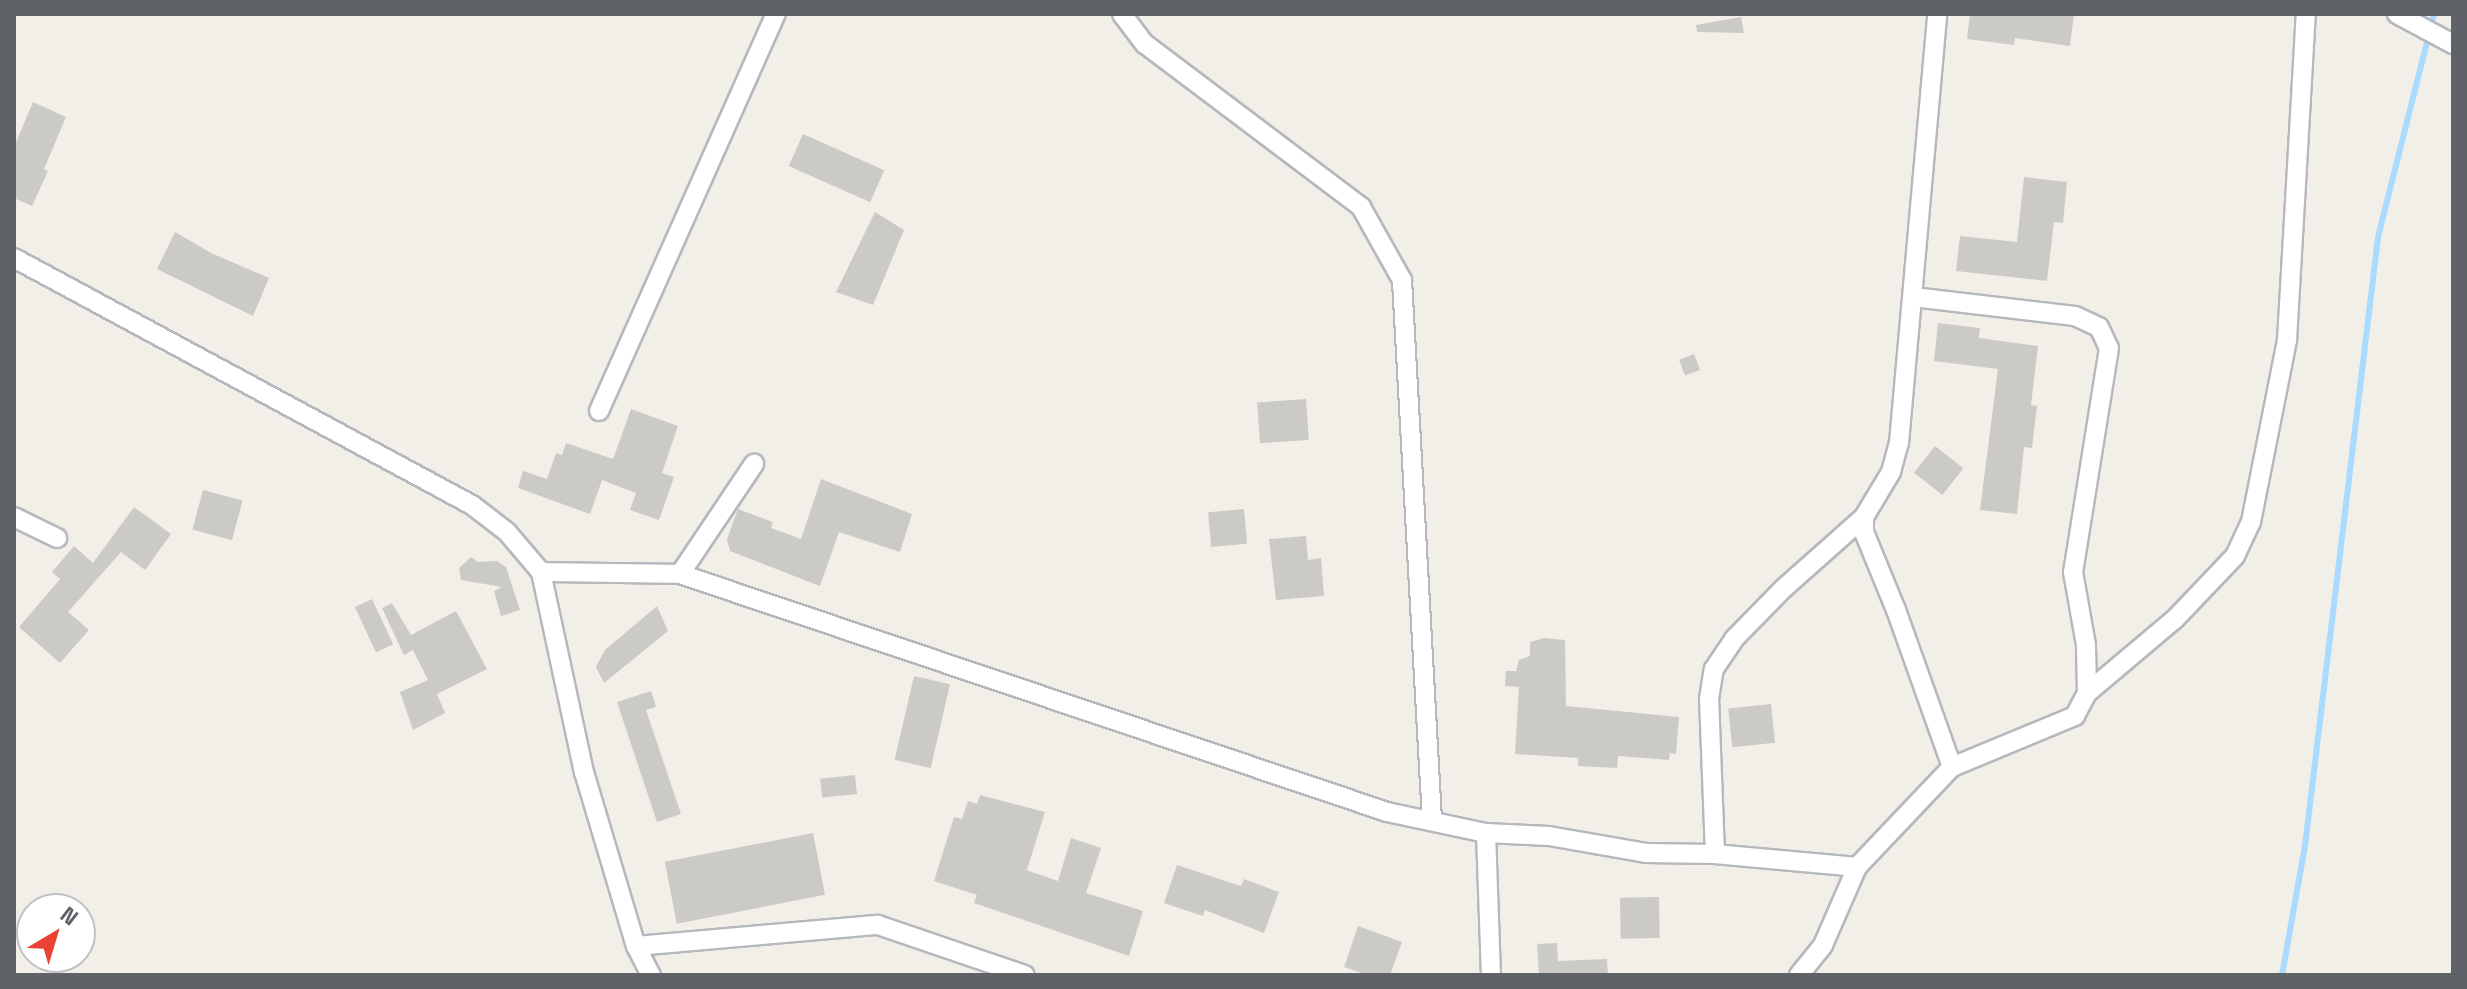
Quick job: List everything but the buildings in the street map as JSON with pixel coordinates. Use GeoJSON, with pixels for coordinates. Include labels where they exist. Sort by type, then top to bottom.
{"type":"FeatureCollection","features":[{"type":"Feature","properties":{"kind":"street"},"geometry":{"type":"LineString","coordinates":[[599,411],[776,14]]}},
{"type":"Feature","properties":{"kind":"street"},"geometry":{"type":"LineString","coordinates":[[1122,14],[1145,44],[1361,207],[1402,280],[1432,820]]}},
{"type":"Feature","properties":{"kind":"street"},"geometry":{"type":"LineString","coordinates":[[1715,854],[1709,699],[1714,669],[1734,639],[1784,588],[1864,517],[1891,472],[1899,443],[1937,14]]}},
{"type":"Feature","properties":{"kind":"street"},"geometry":{"type":"LineString","coordinates":[[1799,975],[1823,945],[1857,867],[1952,767],[2075,716],[2087,693],[2175,619],[2235,556],[2251,522],[2287,340],[2306,14]]}},
{"type":"Feature","properties":{"kind":"street"},"geometry":{"type":"LineString","coordinates":[[2397,14],[2453,44]]}},
{"type":"Feature","properties":{"kind":"street"},"geometry":{"type":"LineString","coordinates":[[14,258],[472,505],[507,532],[541,572],[584,772],[636,946],[651,975]]}},
{"type":"Feature","properties":{"kind":"street"},"geometry":{"type":"LineString","coordinates":[[1913,297],[2075,316],[2099,327],[2109,348],[2073,572],[2086,645],[2087,693]]}},
{"type":"Feature","properties":{"kind":"street"},"geometry":{"type":"LineString","coordinates":[[680,574],[754,464]]}},
{"type":"Feature","properties":{"kind":"street"},"geometry":{"type":"LineString","coordinates":[[14,517],[57,538]]}},
{"type":"Feature","properties":{"kind":"street"},"geometry":{"type":"LineString","coordinates":[[1864,517],[1864,532],[1896,610],[1952,767]]}},
{"type":"Feature","properties":{"kind":"street"},"geometry":{"type":"LineString","coordinates":[[541,572],[680,574],[1387,812],[1486,833],[1549,836],[1646,853],[1715,854],[1857,867]]}},
{"type":"Feature","properties":{"kind":"street"},"geometry":{"type":"LineString","coordinates":[[1486,833],[1491,975]]}},
{"type":"Feature","properties":{"kind":"street"},"geometry":{"type":"LineString","coordinates":[[636,946],[878,925],[1025,975]]}},
{"type":"Feature","properties":{"kind":"waterway"},"geometry":{"type":"LineString","coordinates":[[2282,975],[2305,846],[2378,237],[2434,14]]}}]}
